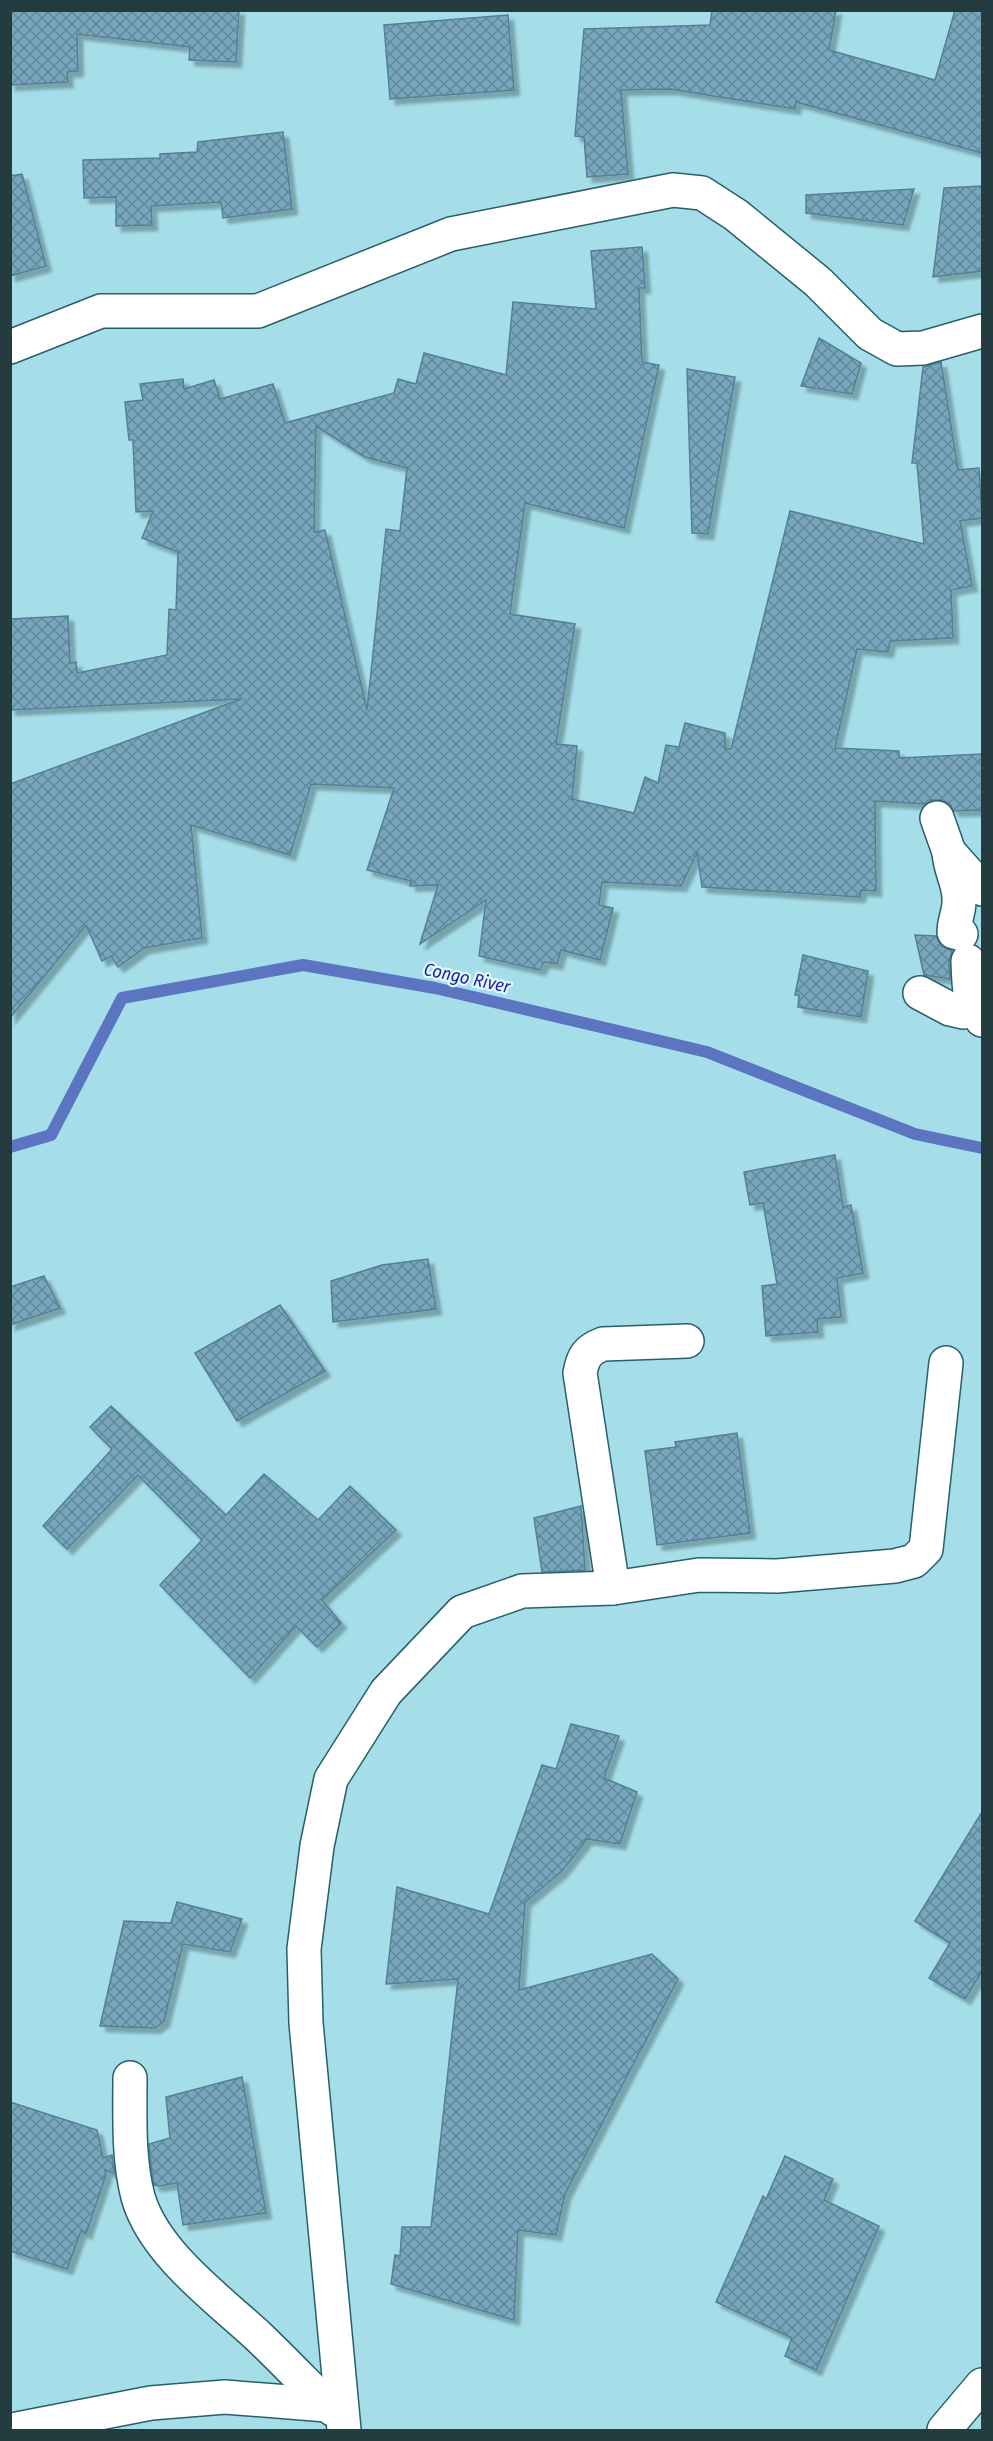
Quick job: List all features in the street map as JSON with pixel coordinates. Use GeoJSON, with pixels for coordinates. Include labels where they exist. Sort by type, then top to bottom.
{"type":"FeatureCollection","features":[{"type":"Feature","properties":{"kind":"street"},"geometry":{"type":"LineString","coordinates":[[10,347],[101,311],[258,311],[451,234],[672,190],[702,193],[736,215],[818,282],[870,334],[897,349],[923,348],[982,331]]}},
{"type":"Feature","properties":{"kind":"street"},"geometry":{"type":"LineString","coordinates":[[937,818],[949,852],[949,867],[958,886],[960,902],[954,920],[954,932],[965,948],[969,992],[977,1014],[982,1020]]}},
{"type":"Feature","properties":{"kind":"street"},"geometry":{"type":"LineString","coordinates":[[949,852],[982,889]]}},
{"type":"Feature","properties":{"kind":"street"},"geometry":{"type":"LineString","coordinates":[[920,993],[950,1009],[963,1012],[982,1003]]}},
{"type":"Feature","properties":{"kind":"street"},"geometry":{"type":"LineString","coordinates":[[613,1588],[580,1373],[584,1357],[593,1348],[603,1344],[687,1341]]}},
{"type":"Feature","properties":{"kind":"street"},"geometry":{"type":"LineString","coordinates":[[338,2417],[306,2023],[304,1959],[317,1845],[331,1779],[386,1692],[462,1612],[522,1591],[613,1588],[699,1575],[777,1576],[895,1566],[914,1561],[926,1549],[946,1363]]}},
{"type":"Feature","properties":{"kind":"street"},"geometry":{"type":"LineString","coordinates":[[130,2078],[130,2146],[138,2196],[147,2220],[183,2268],[259,2338],[338,2417]]}},
{"type":"Feature","properties":{"kind":"street"},"geometry":{"type":"LineString","coordinates":[[944,2430],[982,2385]]}},
{"type":"Feature","properties":{"kind":"street"},"geometry":{"type":"LineString","coordinates":[[12,2430],[151,2403],[225,2397],[338,2417]]}},
{"type":"Feature","properties":{"kind":"building"},"geometry":{"type":"Polygon","coordinates":[[[10,10],[239,10],[236,62],[189,60],[190,47],[77,34],[78,71],[67,72],[68,82],[10,85],[10,10]]]}},
{"type":"Feature","properties":{"kind":"building"},"geometry":{"type":"Polygon","coordinates":[[[712,10],[836,10],[829,50],[935,80],[955,10],[982,10],[982,153],[796,102],[795,109],[670,89],[621,90],[628,174],[587,177],[584,137],[575,136],[584,29],[710,25],[712,10]]]}},
{"type":"Feature","properties":{"kind":"building"},"geometry":{"type":"Polygon","coordinates":[[[508,15],[514,90],[390,99],[384,25],[508,15]]]}},
{"type":"Feature","properties":{"kind":"building"},"geometry":{"type":"Polygon","coordinates":[[[283,132],[292,209],[223,218],[221,202],[151,206],[152,225],[116,226],[116,197],[84,198],[83,160],[160,158],[160,154],[197,152],[198,142],[283,132]]]}},
{"type":"Feature","properties":{"kind":"building"},"geometry":{"type":"Polygon","coordinates":[[[22,174],[46,266],[10,276],[10,176],[22,174]]]}},
{"type":"Feature","properties":{"kind":"building"},"geometry":{"type":"Polygon","coordinates":[[[982,186],[982,271],[933,277],[944,188],[982,186]]]}},
{"type":"Feature","properties":{"kind":"building"},"geometry":{"type":"Polygon","coordinates":[[[914,189],[903,225],[806,213],[806,195],[914,189]]]}},
{"type":"Feature","properties":{"kind":"building"},"geometry":{"type":"Polygon","coordinates":[[[642,247],[645,288],[639,288],[642,362],[659,365],[624,528],[525,503],[510,614],[575,624],[556,744],[577,746],[572,799],[634,813],[645,777],[658,783],[666,745],[679,747],[685,723],[725,733],[725,748],[731,749],[790,511],[924,544],[917,463],[912,463],[923,367],[941,362],[958,470],[979,468],[982,518],[960,521],[972,586],[951,590],[953,638],[890,641],[888,652],[857,649],[835,748],[899,751],[899,758],[982,754],[982,810],[954,811],[949,803],[940,800],[931,800],[926,804],[875,801],[876,891],[861,890],[860,897],[702,887],[697,853],[681,886],[602,882],[599,905],[613,908],[600,960],[561,950],[557,964],[544,962],[540,970],[479,956],[486,900],[420,944],[438,885],[410,886],[411,881],[367,870],[394,788],[311,784],[290,855],[191,825],[202,938],[144,948],[118,967],[111,956],[102,961],[86,925],[10,1018],[10,784],[241,699],[10,710],[10,619],[68,616],[70,663],[76,662],[77,673],[167,655],[169,609],[176,610],[178,552],[142,538],[153,511],[136,512],[133,440],[129,440],[125,402],[143,400],[140,384],[183,379],[184,389],[214,380],[220,399],[273,384],[285,423],[394,393],[398,379],[416,384],[424,353],[506,375],[513,302],[596,309],[591,251],[642,247]],[[316,426],[314,532],[325,530],[367,710],[386,529],[400,531],[407,468],[365,457],[316,426]]]}},
{"type":"Feature","properties":{"kind":"building"},"geometry":{"type":"Polygon","coordinates":[[[819,338],[861,363],[852,394],[801,386],[819,338]]]}},
{"type":"Feature","properties":{"kind":"building"},"geometry":{"type":"Polygon","coordinates":[[[687,369],[735,377],[708,534],[692,533],[687,369]]]}},
{"type":"Feature","properties":{"kind":"building"},"geometry":{"type":"Polygon","coordinates":[[[915,935],[936,936],[941,946],[952,951],[949,962],[950,979],[924,975],[915,935]]]}},
{"type":"Feature","properties":{"kind":"building"},"geometry":{"type":"Polygon","coordinates":[[[803,955],[868,971],[861,1017],[798,1007],[799,995],[795,995],[803,955]]]}},
{"type":"Feature","properties":{"kind":"building"},"geometry":{"type":"Polygon","coordinates":[[[835,1155],[843,1207],[851,1205],[863,1273],[837,1278],[841,1317],[817,1319],[818,1332],[766,1336],[762,1286],[777,1284],[763,1203],[750,1205],[744,1172],[835,1155]]]}},
{"type":"Feature","properties":{"kind":"building"},"geometry":{"type":"Polygon","coordinates":[[[428,1259],[436,1309],[333,1322],[331,1281],[382,1265],[428,1259]]]}},
{"type":"Feature","properties":{"kind":"building"},"geometry":{"type":"Polygon","coordinates":[[[44,1276],[60,1308],[10,1325],[10,1287],[44,1276]]]}},
{"type":"Feature","properties":{"kind":"building"},"geometry":{"type":"Polygon","coordinates":[[[280,1305],[325,1371],[237,1421],[195,1353],[280,1305]]]}},
{"type":"Feature","properties":{"kind":"building"},"geometry":{"type":"Polygon","coordinates":[[[111,1406],[226,1515],[264,1474],[318,1520],[350,1486],[396,1530],[322,1600],[341,1623],[317,1647],[296,1626],[250,1678],[160,1585],[202,1540],[138,1475],[67,1549],[43,1526],[112,1449],[90,1427],[111,1406]]]}},
{"type":"Feature","properties":{"kind":"building"},"geometry":{"type":"Polygon","coordinates":[[[737,1433],[750,1533],[657,1545],[645,1451],[676,1447],[675,1442],[737,1433]]]}},
{"type":"Feature","properties":{"kind":"building"},"geometry":{"type":"Polygon","coordinates":[[[581,1506],[585,1570],[542,1572],[534,1518],[581,1506]]]}},
{"type":"Feature","properties":{"kind":"building"},"geometry":{"type":"Polygon","coordinates":[[[571,1724],[619,1736],[604,1778],[637,1792],[620,1844],[587,1839],[562,1871],[525,1902],[519,1990],[652,1954],[678,1979],[565,2194],[556,2235],[518,2230],[514,2320],[391,2284],[395,2255],[400,2256],[402,2227],[431,2227],[458,1979],[386,1984],[397,1887],[489,1914],[542,1765],[556,1769],[571,1724]]]}},
{"type":"Feature","properties":{"kind":"building"},"geometry":{"type":"Polygon","coordinates":[[[982,1812],[982,1971],[965,1999],[929,1978],[950,1943],[915,1921],[982,1812]]]}},
{"type":"Feature","properties":{"kind":"building"},"geometry":{"type":"Polygon","coordinates":[[[177,1902],[242,1919],[230,1952],[183,1944],[164,2021],[155,2028],[100,2026],[124,1921],[171,1923],[177,1902]]]}},
{"type":"Feature","properties":{"kind":"building"},"geometry":{"type":"Polygon","coordinates":[[[242,2077],[266,2213],[183,2225],[177,2183],[154,2185],[151,2165],[149,2144],[170,2138],[166,2097],[242,2077]]]}},
{"type":"Feature","properties":{"kind":"building"},"geometry":{"type":"Polygon","coordinates":[[[10,2102],[97,2130],[103,2158],[112,2155],[114,2173],[105,2170],[106,2175],[86,2234],[81,2231],[67,2269],[10,2251],[10,2102]]]}},
{"type":"Feature","properties":{"kind":"building"},"geometry":{"type":"Polygon","coordinates":[[[785,2156],[833,2179],[824,2200],[879,2226],[816,2370],[785,2356],[792,2338],[716,2302],[763,2196],[766,2199],[785,2156]]]}},
{"type":"Feature","properties":{"kind":"waterway","name":"Congo River"},"geometry":{"type":"LineString","coordinates":[[10,1147],[51,1135],[122,998],[303,965],[435,988],[707,1052],[915,1134],[982,1148]]}}]}
